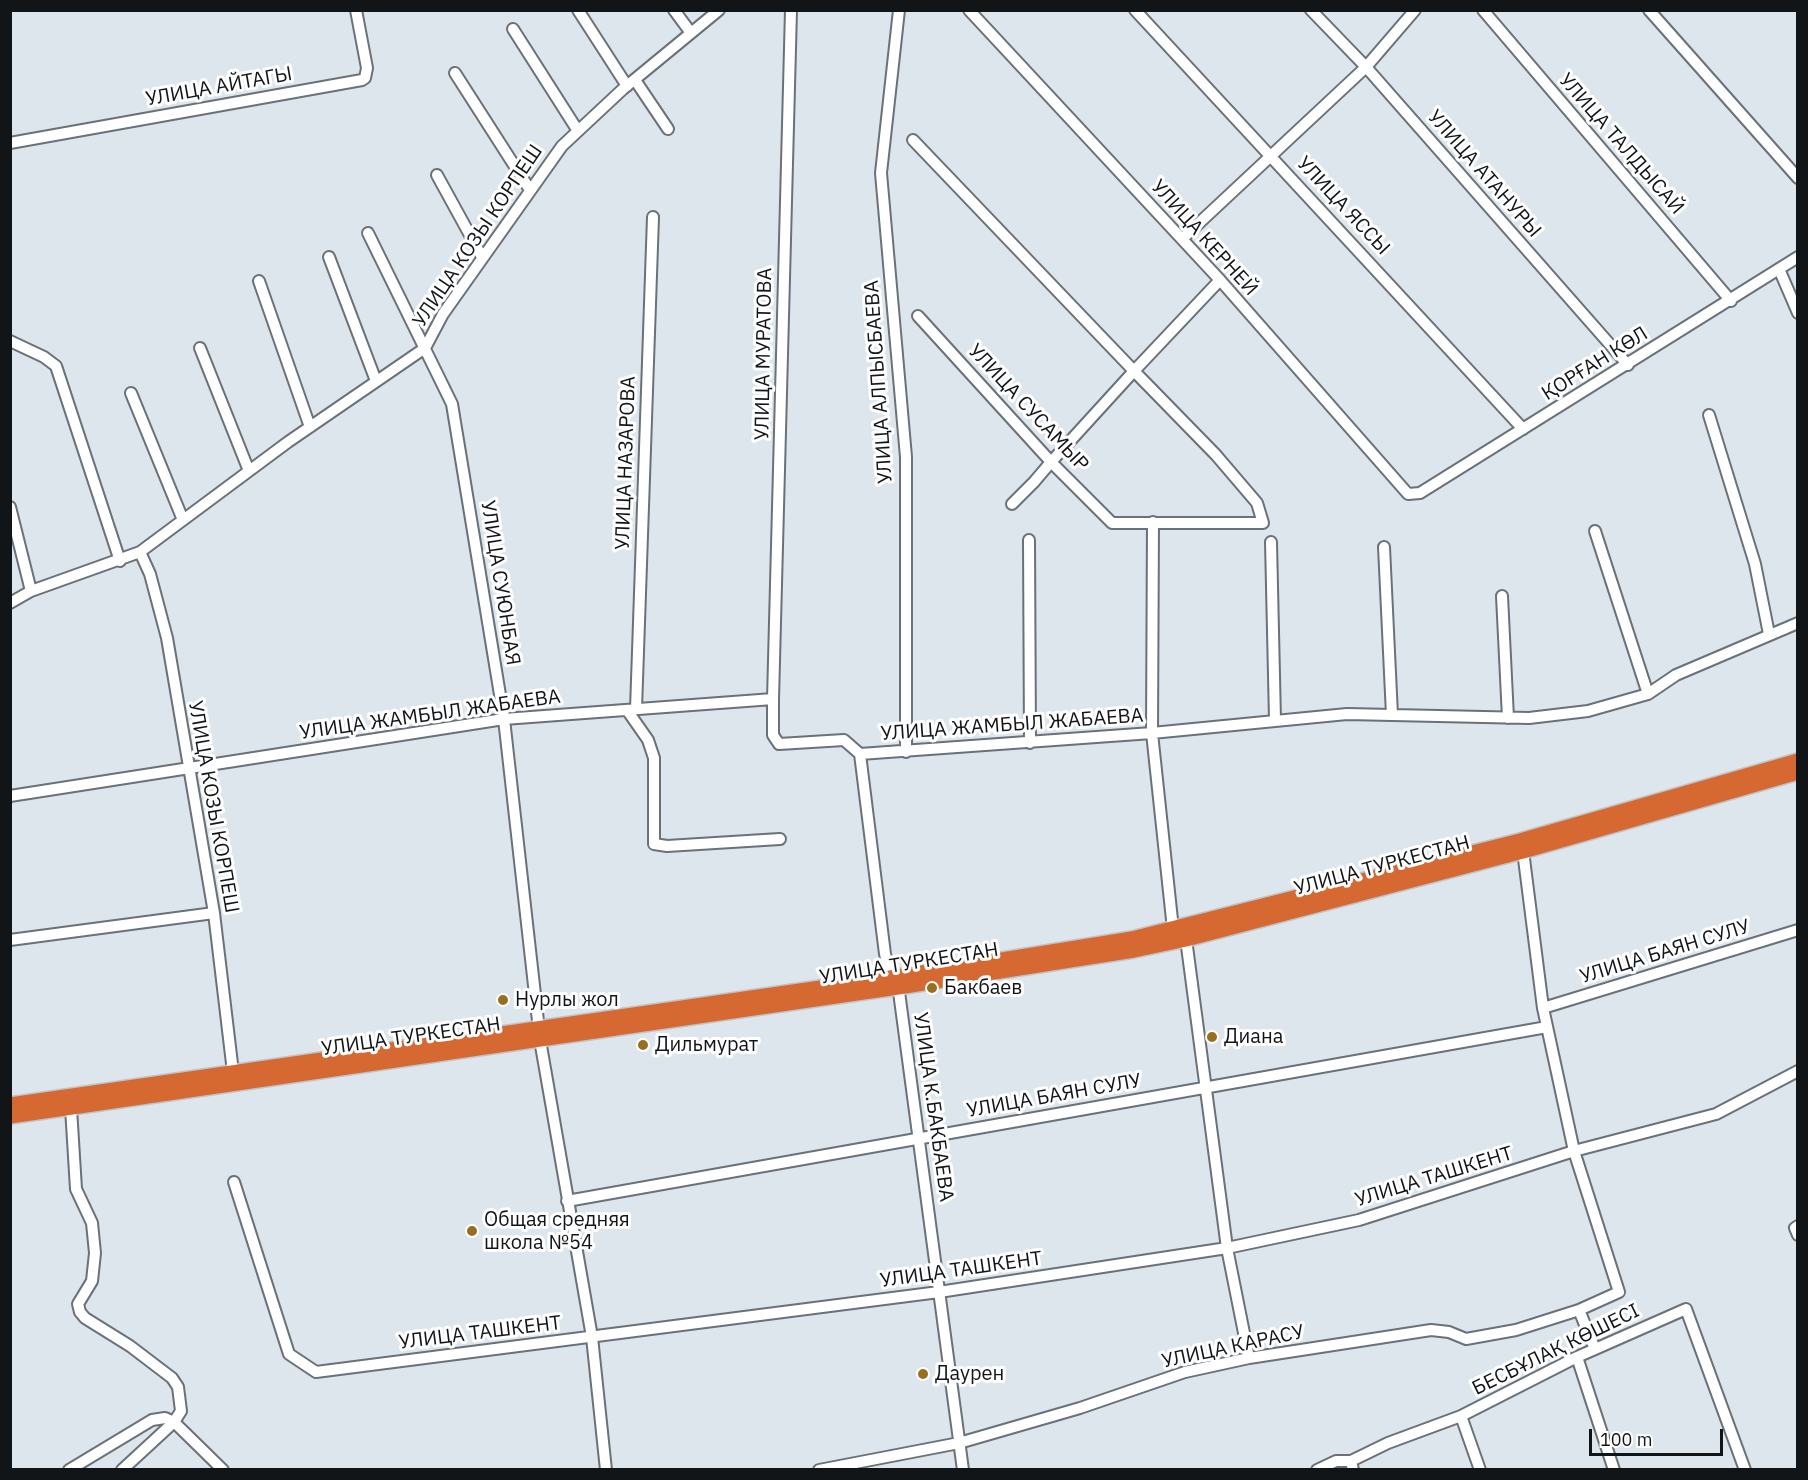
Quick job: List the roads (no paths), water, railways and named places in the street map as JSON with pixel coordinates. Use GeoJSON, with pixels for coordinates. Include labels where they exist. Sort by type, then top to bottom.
{"type":"FeatureCollection","features":[{"type":"Feature","properties":{"kind":"highway","name":"УЛИЦА ТУРКЕСТАН"},"geometry":{"type":"LineString","coordinates":[[898,982],[1132,939],[1173,929],[1520,841],[1797,761]]}},
{"type":"Feature","properties":{"kind":"highway","name":"УЛИЦА ТУРКЕСТАН"},"geometry":{"type":"LineString","coordinates":[[10,1116],[1186,939],[1523,851],[1797,772]]}},
{"type":"Feature","properties":{"kind":"highway","name":"УЛИЦА ТУРКЕСТАН"},"geometry":{"type":"LineString","coordinates":[[10,1104],[233,1072],[540,1035]]}},
{"type":"Feature","properties":{"kind":"street","name":"УЛИЦА АЙТАГЫ"},"geometry":{"type":"LineString","coordinates":[[10,143],[362,80],[368,68],[356,10]]}},
{"type":"Feature","properties":{"kind":"street"},"geometry":{"type":"LineString","coordinates":[[578,10],[668,129]]}},
{"type":"Feature","properties":{"kind":"street"},"geometry":{"type":"LineString","coordinates":[[674,10],[692,33]]}},
{"type":"Feature","properties":{"kind":"street","name":"УЛИЦА КОЗЫ КОРПЕШ"},"geometry":{"type":"LineString","coordinates":[[10,603],[31,591],[140,552],[310,427],[425,348],[443,314],[562,146],[631,83],[718,10]]}},
{"type":"Feature","properties":{"kind":"street","name":"УЛИЦА МУРАТОВА"},"geometry":{"type":"LineString","coordinates":[[773,699],[791,10]]}},
{"type":"Feature","properties":{"kind":"street","name":"УЛИЦА АЛПЫСБАЕВА"},"geometry":{"type":"LineString","coordinates":[[899,10],[880,173],[906,457],[906,752]]}},
{"type":"Feature","properties":{"kind":"street","name":"УЛИЦА КЕРНЕЙ"},"geometry":{"type":"LineString","coordinates":[[969,10],[1220,280],[1408,494]]}},
{"type":"Feature","properties":{"kind":"street","name":"УЛИЦА ЯССЫ"},"geometry":{"type":"LineString","coordinates":[[1135,10],[1523,429]]}},
{"type":"Feature","properties":{"kind":"street","name":"УЛИЦА АТАНУРЫ"},"geometry":{"type":"LineString","coordinates":[[1311,10],[1366,67],[1628,365]]}},
{"type":"Feature","properties":{"kind":"street"},"geometry":{"type":"LineString","coordinates":[[1182,239],[1273,157],[1366,67],[1415,10]]}},
{"type":"Feature","properties":{"kind":"street","name":"УЛИЦА ТАЛДЫСАЙ"},"geometry":{"type":"LineString","coordinates":[[1483,10],[1731,301]]}},
{"type":"Feature","properties":{"kind":"street"},"geometry":{"type":"LineString","coordinates":[[1649,10],[1797,178]]}},
{"type":"Feature","properties":{"kind":"street"},"geometry":{"type":"LineString","coordinates":[[513,29],[578,131]]}},
{"type":"Feature","properties":{"kind":"street"},"geometry":{"type":"LineString","coordinates":[[455,73],[530,190]]}},
{"type":"Feature","properties":{"kind":"street"},"geometry":{"type":"LineString","coordinates":[[913,140],[1216,454],[1257,503],[1263,523],[1153,522],[1152,733],[1173,929]]}},
{"type":"Feature","properties":{"kind":"street"},"geometry":{"type":"LineString","coordinates":[[436,175],[482,257]]}},
{"type":"Feature","properties":{"kind":"street","name":"УЛИЦА НАЗАРОВА"},"geometry":{"type":"LineString","coordinates":[[632,710],[652,217]]}},
{"type":"Feature","properties":{"kind":"street","name":"УЛИЦА СУЮНБАЯ"},"geometry":{"type":"LineString","coordinates":[[368,233],[452,404],[504,719],[540,1035],[592,1337],[606,1470]]}},
{"type":"Feature","properties":{"kind":"street"},"geometry":{"type":"LineString","coordinates":[[329,257],[376,381]]}},
{"type":"Feature","properties":{"kind":"street","name":"ҚОРҒАН КӨЛ"},"geometry":{"type":"LineString","coordinates":[[1408,494],[1420,493],[1731,301],[1797,257]]}},
{"type":"Feature","properties":{"kind":"street"},"geometry":{"type":"LineString","coordinates":[[1779,268],[1797,313]]}},
{"type":"Feature","properties":{"kind":"street"},"geometry":{"type":"LineString","coordinates":[[1012,504],[1220,280]]}},
{"type":"Feature","properties":{"kind":"street"},"geometry":{"type":"LineString","coordinates":[[259,281],[310,427]]}},
{"type":"Feature","properties":{"kind":"street","name":"УЛИЦА СУСАМЫР"},"geometry":{"type":"LineString","coordinates":[[918,316],[1051,462],[1112,523],[1153,522]]}},
{"type":"Feature","properties":{"kind":"street"},"geometry":{"type":"LineString","coordinates":[[10,341],[44,357],[57,366],[120,561]]}},
{"type":"Feature","properties":{"kind":"street"},"geometry":{"type":"LineString","coordinates":[[200,348],[249,471]]}},
{"type":"Feature","properties":{"kind":"street"},"geometry":{"type":"LineString","coordinates":[[130,393],[183,520]]}},
{"type":"Feature","properties":{"kind":"street"},"geometry":{"type":"LineString","coordinates":[[1710,415],[1755,564],[1769,634]]}},
{"type":"Feature","properties":{"kind":"street"},"geometry":{"type":"LineString","coordinates":[[10,507],[31,591]]}},
{"type":"Feature","properties":{"kind":"street"},"geometry":{"type":"LineString","coordinates":[[1595,531],[1648,694]]}},
{"type":"Feature","properties":{"kind":"street"},"geometry":{"type":"LineString","coordinates":[[1029,540],[1030,743]]}},
{"type":"Feature","properties":{"kind":"street"},"geometry":{"type":"LineString","coordinates":[[1271,542],[1275,720]]}},
{"type":"Feature","properties":{"kind":"street"},"geometry":{"type":"LineString","coordinates":[[1384,547],[1392,715]]}},
{"type":"Feature","properties":{"kind":"street","name":"УЛИЦА КОЗЫ КОРПЕШ"},"geometry":{"type":"LineString","coordinates":[[140,552],[150,574],[166,638],[214,913],[233,1072]]}},
{"type":"Feature","properties":{"kind":"street"},"geometry":{"type":"LineString","coordinates":[[1502,596],[1508,718]]}},
{"type":"Feature","properties":{"kind":"street","name":"УЛИЦА ЖАМБЫЛ ЖАБАЕВА"},"geometry":{"type":"LineString","coordinates":[[10,795],[504,719],[773,699],[773,735],[779,744],[844,740],[860,754],[1152,733],[1347,714],[1508,718],[1588,711],[1648,694],[1676,675],[1797,623]]}},
{"type":"Feature","properties":{"kind":"street"},"geometry":{"type":"LineString","coordinates":[[632,710],[648,740],[654,759],[654,844],[667,846],[780,839]]}},
{"type":"Feature","properties":{"kind":"street","name":"УЛИЦА К.БАКБАЕВА"},"geometry":{"type":"LineString","coordinates":[[860,754],[885,954],[889,971],[898,982],[963,1470]]}},
{"type":"Feature","properties":{"kind":"street"},"geometry":{"type":"LineString","coordinates":[[1523,851],[1543,1008],[1574,1151]]}},
{"type":"Feature","properties":{"kind":"street"},"geometry":{"type":"LineString","coordinates":[[10,940],[214,913]]}},
{"type":"Feature","properties":{"kind":"street","name":"УЛИЦА БАЯН СУЛУ"},"geometry":{"type":"LineString","coordinates":[[1543,1008],[1797,930]]}},
{"type":"Feature","properties":{"kind":"street"},"geometry":{"type":"LineString","coordinates":[[1186,939],[1204,1089],[1227,1248],[1249,1358]]}},
{"type":"Feature","properties":{"kind":"street","name":"УЛИЦА БАЯН СУЛУ"},"geometry":{"type":"LineString","coordinates":[[567,1201],[1547,1027]]}},
{"type":"Feature","properties":{"kind":"street","name":"УЛИЦА ТАШКЕНТ"},"geometry":{"type":"LineString","coordinates":[[234,1182],[289,1354],[316,1372],[939,1292],[1227,1248],[1359,1220],[1574,1151],[1716,1114],[1797,1071]]}},
{"type":"Feature","properties":{"kind":"street"},"geometry":{"type":"LineString","coordinates":[[71,1108],[76,1189],[92,1223],[95,1253],[92,1281],[78,1304],[80,1312],[172,1378],[178,1387],[181,1411],[174,1422],[122,1470]]}},
{"type":"Feature","properties":{"kind":"street","name":"УЛИЦА КАРАСУ"},"geometry":{"type":"LineString","coordinates":[[819,1470],[959,1443],[1080,1408],[1185,1372],[1249,1358],[1431,1330],[1449,1332],[1466,1339],[1516,1330],[1579,1310],[1620,1292],[1574,1151]]}},
{"type":"Feature","properties":{"kind":"street","name":"БЕСБҰЛАҚ КӨШЕСІ"},"geometry":{"type":"LineString","coordinates":[[1480,1470],[1461,1416],[1577,1357],[1686,1309],[1745,1470]]}},
{"type":"Feature","properties":{"kind":"street"},"geometry":{"type":"LineString","coordinates":[[1579,1310],[1595,1349]]}},
{"type":"Feature","properties":{"kind":"street"},"geometry":{"type":"LineString","coordinates":[[1577,1357],[1614,1470]]}},
{"type":"Feature","properties":{"kind":"street"},"geometry":{"type":"LineString","coordinates":[[1317,1470],[1336,1461],[1352,1466],[1388,1443],[1461,1416]]}},
{"type":"Feature","properties":{"kind":"street"},"geometry":{"type":"LineString","coordinates":[[69,1470],[152,1420],[165,1418],[174,1422],[223,1470]]}},
{"type":"Feature","properties":{"kind":"place","name":"Бакбаев"},"geometry":{"type":"Point","coordinates":[932,988]}},
{"type":"Feature","properties":{"kind":"place","name":"Нурлы жол"},"geometry":{"type":"Point","coordinates":[503,1000]}},
{"type":"Feature","properties":{"kind":"place","name":"Диана"},"geometry":{"type":"Point","coordinates":[1212,1037]}},
{"type":"Feature","properties":{"kind":"place","name":"Дильмурат"},"geometry":{"type":"Point","coordinates":[643,1045]}},
{"type":"Feature","properties":{"kind":"place","name":"Общая средняя школа №54"},"geometry":{"type":"Point","coordinates":[472,1231]}},
{"type":"Feature","properties":{"kind":"place","name":"Даурен"},"geometry":{"type":"Point","coordinates":[923,1374]}}]}
